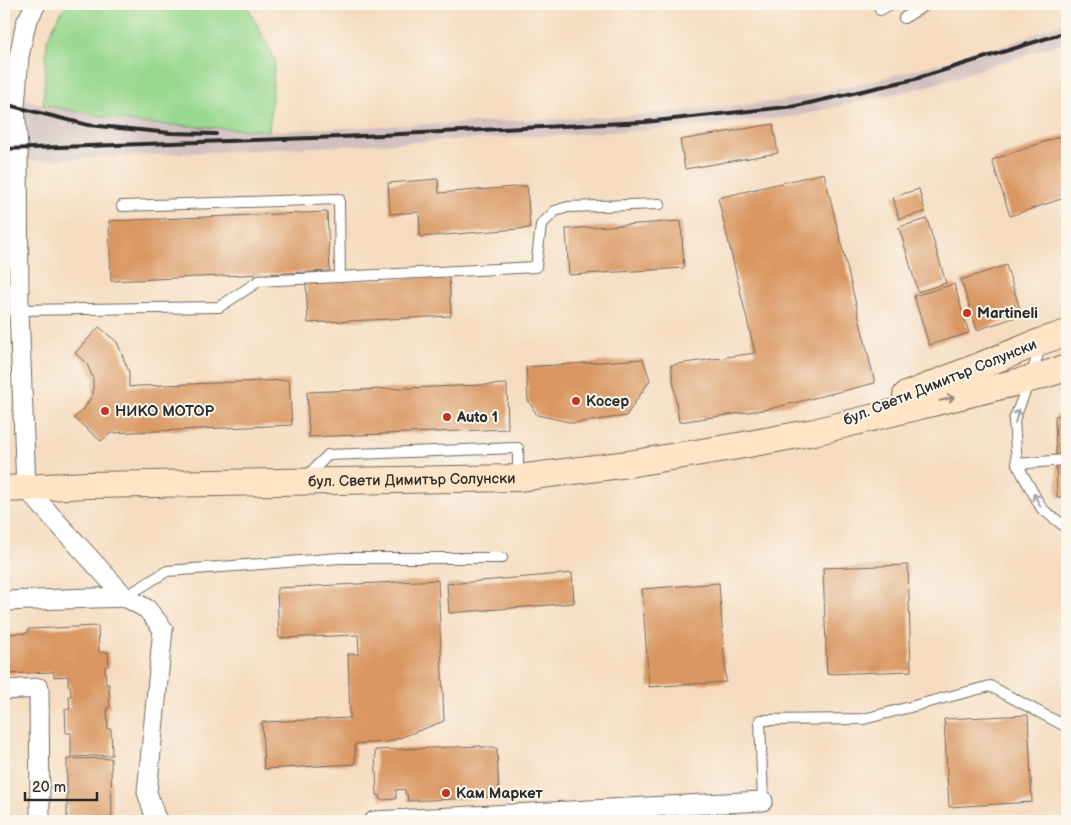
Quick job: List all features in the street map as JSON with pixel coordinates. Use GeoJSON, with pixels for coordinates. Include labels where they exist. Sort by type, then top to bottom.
{"type":"FeatureCollection","features":[{"type":"Feature","properties":{"kind":"main road"},"geometry":{"type":"LineString","coordinates":[[1042,341],[1067,328]]}},
{"type":"Feature","properties":{"kind":"main road","name":"бул. Свети Димитър Солунски"},"geometry":{"type":"LineString","coordinates":[[814,432],[1042,341],[1067,333]]}},
{"type":"Feature","properties":{"kind":"main road","name":"бул. Свети Димитър Солунски"},"geometry":{"type":"LineString","coordinates":[[15,489],[88,485],[518,478],[628,464],[814,432],[1030,379],[1067,368]]}},
{"type":"Feature","properties":{"kind":"street"},"geometry":{"type":"LineString","coordinates":[[36,4],[26,22],[19,56],[15,107],[18,148],[20,310],[15,489],[125,597],[147,609],[163,629],[147,792],[156,820],[158,821]]}},
{"type":"Feature","properties":{"kind":"street"},"geometry":{"type":"LineString","coordinates":[[4,602],[125,597]]}},
{"type":"Feature","properties":{"kind":"street"},"geometry":{"type":"LineString","coordinates":[[4,690],[39,688],[40,821]]}},
{"type":"Feature","properties":{"kind":"street"},"geometry":{"type":"LineString","coordinates":[[374,821],[534,817],[763,800]]}},
{"type":"Feature","properties":{"kind":"lane"},"geometry":{"type":"LineString","coordinates":[[880,10],[891,4]]}},
{"type":"Feature","properties":{"kind":"lane"},"geometry":{"type":"LineString","coordinates":[[904,18],[927,4]]}},
{"type":"Feature","properties":{"kind":"lane"},"geometry":{"type":"LineString","coordinates":[[122,206],[338,199],[340,277]]}},
{"type":"Feature","properties":{"kind":"lane"},"geometry":{"type":"LineString","coordinates":[[20,310],[219,307],[260,281],[536,267],[541,226],[555,210],[568,207],[660,204]]}},
{"type":"Feature","properties":{"kind":"lane"},"geometry":{"type":"LineString","coordinates":[[1042,341],[1014,420],[1017,464],[1042,509],[1067,528]]}},
{"type":"Feature","properties":{"kind":"lane"},"geometry":{"type":"LineString","coordinates":[[1017,464],[1064,460],[1067,458]]}},
{"type":"Feature","properties":{"kind":"lane"},"geometry":{"type":"LineString","coordinates":[[125,597],[167,572],[340,558],[502,558]]}},
{"type":"Feature","properties":{"kind":"lane"},"geometry":{"type":"LineString","coordinates":[[763,800],[760,720],[864,719],[990,686],[1067,727]]}},
{"type":"Feature","properties":{"kind":"shaded area"},"geometry":{"type":"Polygon","coordinates":[[[1067,21],[1067,41],[1062,43],[925,87],[796,116],[692,127],[560,135],[4,161],[4,91],[43,105],[139,123],[269,131],[627,116],[782,101],[863,83],[994,49],[1067,21]]]}},
{"type":"Feature","properties":{"kind":"green space"},"geometry":{"type":"Polygon","coordinates":[[[67,4],[246,4],[275,59],[269,131],[139,123],[43,105],[47,39],[67,4]]]}},
{"type":"Feature","properties":{"kind":"green space"},"geometry":{"type":"Polygon","coordinates":[[[4,6],[8,11],[4,77],[4,6]]]}},
{"type":"Feature","properties":{"kind":"building"},"geometry":{"type":"Polygon","coordinates":[[[773,124],[778,153],[685,169],[680,140],[773,124]]]}},
{"type":"Feature","properties":{"kind":"building"},"geometry":{"type":"Polygon","coordinates":[[[1067,134],[1067,197],[1010,216],[992,160],[1067,134]]]}},
{"type":"Feature","properties":{"kind":"building"},"geometry":{"type":"Polygon","coordinates":[[[824,173],[875,383],[769,409],[679,422],[671,365],[755,353],[718,198],[824,173]]]}},
{"type":"Feature","properties":{"kind":"building"},"geometry":{"type":"Polygon","coordinates":[[[438,179],[439,193],[527,186],[530,228],[420,237],[419,212],[390,214],[388,183],[438,179]]]}},
{"type":"Feature","properties":{"kind":"building"},"geometry":{"type":"Polygon","coordinates":[[[919,189],[925,212],[899,219],[893,197],[919,189]]]}},
{"type":"Feature","properties":{"kind":"building"},"geometry":{"type":"Polygon","coordinates":[[[4,191],[9,232],[4,233],[4,191]]]}},
{"type":"Feature","properties":{"kind":"building"},"geometry":{"type":"Polygon","coordinates":[[[327,212],[330,271],[111,281],[109,221],[327,212]]]}},
{"type":"Feature","properties":{"kind":"building"},"geometry":{"type":"Polygon","coordinates":[[[927,219],[946,283],[918,292],[899,227],[927,219]]]}},
{"type":"Feature","properties":{"kind":"building"},"geometry":{"type":"Polygon","coordinates":[[[681,221],[684,268],[569,275],[566,229],[681,221]]]}},
{"type":"Feature","properties":{"kind":"building"},"geometry":{"type":"Polygon","coordinates":[[[1006,265],[1022,315],[977,330],[961,280],[1006,265]]]}},
{"type":"Feature","properties":{"kind":"building"},"geometry":{"type":"Polygon","coordinates":[[[449,276],[451,316],[308,323],[306,283],[449,276]]]}},
{"type":"Feature","properties":{"kind":"building"},"geometry":{"type":"Polygon","coordinates":[[[954,284],[969,333],[929,345],[914,296],[954,284]]]}},
{"type":"Feature","properties":{"kind":"building"},"geometry":{"type":"Polygon","coordinates":[[[99,327],[117,342],[129,372],[129,387],[289,380],[292,425],[111,433],[101,441],[74,418],[84,409],[93,394],[93,378],[87,364],[75,353],[99,327]]]}},
{"type":"Feature","properties":{"kind":"building"},"geometry":{"type":"Polygon","coordinates":[[[643,359],[650,380],[626,416],[574,423],[537,415],[528,400],[526,367],[643,359]]]}},
{"type":"Feature","properties":{"kind":"building"},"geometry":{"type":"Polygon","coordinates":[[[507,384],[508,429],[309,437],[307,392],[507,384]]]}},
{"type":"Feature","properties":{"kind":"building"},"geometry":{"type":"Polygon","coordinates":[[[1067,415],[1067,497],[1057,497],[1055,416],[1067,415]]]}},
{"type":"Feature","properties":{"kind":"building"},"geometry":{"type":"Polygon","coordinates":[[[908,565],[911,671],[827,674],[823,568],[908,565]]]}},
{"type":"Feature","properties":{"kind":"building"},"geometry":{"type":"Polygon","coordinates":[[[572,573],[574,603],[449,613],[447,584],[572,573]]]}},
{"type":"Feature","properties":{"kind":"building"},"geometry":{"type":"Polygon","coordinates":[[[438,580],[444,721],[389,742],[355,744],[355,764],[264,769],[262,722],[350,718],[348,654],[359,654],[358,635],[279,638],[277,588],[438,580]]]}},
{"type":"Feature","properties":{"kind":"building"},"geometry":{"type":"Polygon","coordinates":[[[719,583],[726,682],[649,687],[642,589],[719,583]]]}},
{"type":"Feature","properties":{"kind":"building"},"geometry":{"type":"Polygon","coordinates":[[[98,626],[99,652],[108,652],[109,666],[105,666],[106,684],[109,684],[110,707],[107,708],[108,729],[111,729],[112,755],[71,757],[71,733],[66,733],[65,709],[70,709],[69,696],[71,696],[68,676],[54,677],[54,672],[5,674],[4,634],[28,633],[28,629],[98,626]]]}},
{"type":"Feature","properties":{"kind":"building"},"geometry":{"type":"Polygon","coordinates":[[[1067,695],[1067,710],[1062,707],[1067,695]]]}},
{"type":"Feature","properties":{"kind":"building"},"geometry":{"type":"Polygon","coordinates":[[[1028,715],[1032,802],[949,807],[944,719],[1028,715]]]}},
{"type":"Feature","properties":{"kind":"building"},"geometry":{"type":"Polygon","coordinates":[[[481,746],[497,748],[499,797],[408,801],[405,789],[396,790],[396,799],[380,800],[379,795],[377,795],[375,750],[481,746]]]}},
{"type":"Feature","properties":{"kind":"building"},"geometry":{"type":"Polygon","coordinates":[[[111,758],[112,821],[67,821],[67,759],[111,758]]]}},
{"type":"Feature","properties":{"kind":"railway"},"geometry":{"type":"LineString","coordinates":[[4,149],[341,137],[645,122],[796,106],[915,79],[1067,32]]}},
{"type":"Feature","properties":{"kind":"railway"},"geometry":{"type":"LineString","coordinates":[[4,104],[88,125],[171,133],[216,134]]}},
{"type":"Feature","properties":{"kind":"place","name":"Martineli"},"geometry":{"type":"Point","coordinates":[967,313]}},
{"type":"Feature","properties":{"kind":"place","name":"Косер"},"geometry":{"type":"Point","coordinates":[576,401]}},
{"type":"Feature","properties":{"kind":"place","name":"НИКО МОТОР"},"geometry":{"type":"Point","coordinates":[105,411]}},
{"type":"Feature","properties":{"kind":"place","name":"Auto 1"},"geometry":{"type":"Point","coordinates":[447,417]}},
{"type":"Feature","properties":{"kind":"place","name":"Кам Маркет"},"geometry":{"type":"Point","coordinates":[446,793]}}]}
